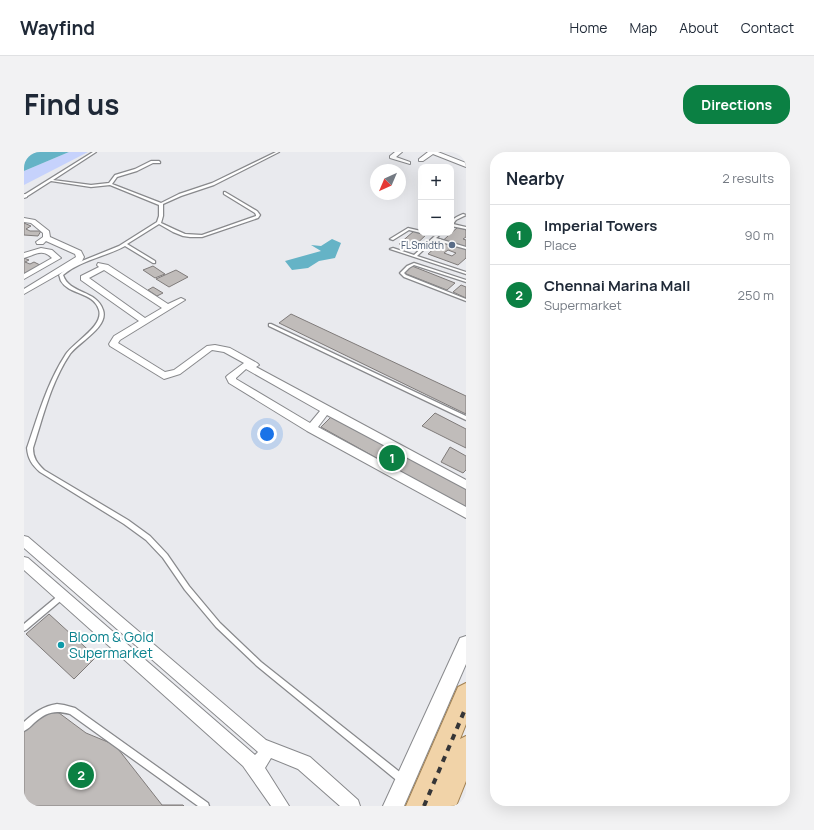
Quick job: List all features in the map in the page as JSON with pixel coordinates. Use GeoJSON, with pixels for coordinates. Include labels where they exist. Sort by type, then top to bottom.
{"type":"FeatureCollection","features":[{"type":"Feature","properties":{"kind":"main road"},"geometry":{"type":"LineString","coordinates":[[419,806],[466,695]]}},
{"type":"Feature","properties":{"kind":"main road"},"geometry":{"type":"LineString","coordinates":[[443,806],[466,749]]}},
{"type":"Feature","properties":{"kind":"street"},"geometry":{"type":"LineString","coordinates":[[399,152],[392,157],[408,163]]}},
{"type":"Feature","properties":{"kind":"street"},"geometry":{"type":"LineString","coordinates":[[421,160],[433,152],[466,165]]}},
{"type":"Feature","properties":{"kind":"street"},"geometry":{"type":"LineString","coordinates":[[24,220],[33,221],[42,226],[47,232],[46,238],[26,252]]}},
{"type":"Feature","properties":{"kind":"street"},"geometry":{"type":"LineString","coordinates":[[24,292],[80,257],[78,253],[46,238]]}},
{"type":"Feature","properties":{"kind":"street"},"geometry":{"type":"LineString","coordinates":[[24,278],[57,258],[44,249],[26,252]]}},
{"type":"Feature","properties":{"kind":"street"},"geometry":{"type":"LineString","coordinates":[[144,321],[84,278],[103,266],[167,307]]}},
{"type":"Feature","properties":{"kind":"street"},"geometry":{"type":"LineString","coordinates":[[181,300],[117,338],[113,344],[164,376],[177,372],[210,348],[219,346],[466,480]]}},
{"type":"Feature","properties":{"kind":"street"},"geometry":{"type":"LineString","coordinates":[[466,484],[326,410],[247,366],[244,366],[230,377],[232,381],[311,428],[466,513]]}},
{"type":"Feature","properties":{"kind":"street"},"geometry":{"type":"LineString","coordinates":[[311,428],[326,410]]}},
{"type":"Feature","properties":{"kind":"street"},"geometry":{"type":"LineString","coordinates":[[24,541],[268,750],[304,763],[352,806]]}},
{"type":"Feature","properties":{"kind":"street"},"geometry":{"type":"LineString","coordinates":[[24,562],[256,767],[263,776],[273,797],[281,806]]}},
{"type":"Feature","properties":{"kind":"street"},"geometry":{"type":"LineString","coordinates":[[105,633],[117,621]]}},
{"type":"Feature","properties":{"kind":"street"},"geometry":{"type":"LineString","coordinates":[[393,806],[466,644]]}},
{"type":"Feature","properties":{"kind":"street"},"geometry":{"type":"LineString","coordinates":[[256,767],[268,750]]}},
{"type":"Feature","properties":{"kind":"lane"},"geometry":{"type":"LineString","coordinates":[[24,196],[95,152]]}},
{"type":"Feature","properties":{"kind":"lane"},"geometry":{"type":"LineString","coordinates":[[50,180],[91,186],[110,184],[161,204],[180,195],[214,184],[278,152]]}},
{"type":"Feature","properties":{"kind":"lane"},"geometry":{"type":"LineString","coordinates":[[110,184],[116,176],[136,170],[152,162],[159,162]]}},
{"type":"Feature","properties":{"kind":"lane"},"geometry":{"type":"LineString","coordinates":[[159,223],[184,235],[194,237],[202,236],[257,217],[258,215],[256,212],[224,194]]}},
{"type":"Feature","properties":{"kind":"lane"},"geometry":{"type":"LineString","coordinates":[[159,223],[161,204]]}},
{"type":"Feature","properties":{"kind":"lane"},"geometry":{"type":"LineString","coordinates":[[454,221],[464,215]]}},
{"type":"Feature","properties":{"kind":"lane"},"geometry":{"type":"LineString","coordinates":[[159,223],[124,244],[76,265],[61,275],[65,284],[95,299],[100,306],[102,314],[100,321],[88,335],[68,353],[54,383],[30,448],[30,456],[34,463],[42,471],[126,522],[148,538],[165,556],[188,588],[228,635],[259,664],[405,781]]}},
{"type":"Feature","properties":{"kind":"lane"},"geometry":{"type":"LineString","coordinates":[[454,226],[466,228]]}},
{"type":"Feature","properties":{"kind":"lane"},"geometry":{"type":"LineString","coordinates":[[392,239],[411,229],[418,231]]}},
{"type":"Feature","properties":{"kind":"lane"},"geometry":{"type":"LineString","coordinates":[[415,256],[437,236]]}},
{"type":"Feature","properties":{"kind":"lane"},"geometry":{"type":"LineString","coordinates":[[435,239],[466,248]]}},
{"type":"Feature","properties":{"kind":"lane"},"geometry":{"type":"LineString","coordinates":[[124,244],[154,262]]}},
{"type":"Feature","properties":{"kind":"lane"},"geometry":{"type":"LineString","coordinates":[[392,249],[466,273]]}},
{"type":"Feature","properties":{"kind":"lane"},"geometry":{"type":"LineString","coordinates":[[466,281],[414,264],[402,273],[405,276],[466,300]]}},
{"type":"Feature","properties":{"kind":"lane"},"geometry":{"type":"LineString","coordinates":[[270,325],[466,418]]}},
{"type":"Feature","properties":{"kind":"lane"},"geometry":{"type":"LineString","coordinates":[[24,628],[62,596]]}},
{"type":"Feature","properties":{"kind":"lane"},"geometry":{"type":"LineString","coordinates":[[24,727],[40,713],[51,707],[61,707],[72,711],[205,806]]}},
{"type":"Feature","properties":{"kind":"shaded area"},"geometry":{"type":"Polygon","coordinates":[[[24,152],[69,152],[24,171],[24,152]]]}},
{"type":"Feature","properties":{"kind":"shaded area"},"geometry":{"type":"Polygon","coordinates":[[[69,152],[88,152],[24,185],[24,171],[69,152]]]}},
{"type":"Feature","properties":{"kind":"shaded area"},"geometry":{"type":"Polygon","coordinates":[[[332,239],[341,243],[335,258],[319,261],[308,268],[292,270],[285,261],[321,251],[311,245],[321,246],[332,239]]]}},
{"type":"Feature","properties":{"kind":"building"},"geometry":{"type":"Polygon","coordinates":[[[24,223],[31,226],[26,229],[30,231],[41,231],[38,236],[24,235],[24,223]]]}},
{"type":"Feature","properties":{"kind":"building","name":"FLSmidth"},"geometry":{"type":"Polygon","coordinates":[[[458,227],[466,230],[466,237],[463,239],[466,240],[466,258],[458,265],[428,254],[448,236],[454,236],[454,231],[458,227]],[[448,250],[444,253],[452,256],[456,253],[448,250]]]}},
{"type":"Feature","properties":{"kind":"building"},"geometry":{"type":"Polygon","coordinates":[[[414,231],[418,232],[418,236],[425,236],[412,248],[399,244],[414,231]]]}},
{"type":"Feature","properties":{"kind":"building"},"geometry":{"type":"Polygon","coordinates":[[[24,258],[29,260],[25,262],[30,264],[34,262],[42,266],[24,276],[24,258]]]}},
{"type":"Feature","properties":{"kind":"building"},"geometry":{"type":"Polygon","coordinates":[[[153,266],[165,274],[155,278],[143,270],[153,266]]]}},
{"type":"Feature","properties":{"kind":"building"},"geometry":{"type":"Polygon","coordinates":[[[412,266],[455,283],[447,290],[404,273],[412,266]]]}},
{"type":"Feature","properties":{"kind":"building"},"geometry":{"type":"Polygon","coordinates":[[[176,270],[188,277],[169,287],[156,279],[176,270]]]}},
{"type":"Feature","properties":{"kind":"building"},"geometry":{"type":"Polygon","coordinates":[[[461,285],[466,287],[466,298],[453,292],[461,285]]]}},
{"type":"Feature","properties":{"kind":"building"},"geometry":{"type":"Polygon","coordinates":[[[153,287],[163,293],[157,296],[148,290],[153,287]]]}},
{"type":"Feature","properties":{"kind":"building"},"geometry":{"type":"Polygon","coordinates":[[[291,314],[466,396],[466,414],[279,323],[291,314]]]}},
{"type":"Feature","properties":{"kind":"building"},"geometry":{"type":"Polygon","coordinates":[[[435,413],[466,429],[466,448],[422,426],[435,413]]]}},
{"type":"Feature","properties":{"kind":"building"},"geometry":{"type":"Polygon","coordinates":[[[331,417],[466,489],[466,508],[321,427],[331,417]]]}},
{"type":"Feature","properties":{"kind":"building"},"geometry":{"type":"Polygon","coordinates":[[[450,447],[466,456],[466,470],[463,473],[441,462],[450,447]]]}},
{"type":"Feature","properties":{"kind":"building","name":"Bloom & Gold Supermarket"},"geometry":{"type":"Polygon","coordinates":[[[49,614],[96,657],[74,679],[26,634],[49,614]]]}},
{"type":"Feature","properties":{"kind":"building"},"geometry":{"type":"Polygon","coordinates":[[[51,707],[86,733],[115,745],[162,805],[184,806],[24,806],[24,732],[51,707]]]}},
{"type":"Feature","properties":{"kind":"railway"},"geometry":{"type":"LineString","coordinates":[[424,806],[466,707]]}},
{"type":"Feature","properties":{"kind":"place","name":"FLSmidth"},"geometry":{"type":"Point","coordinates":[452,245]}},
{"type":"Feature","properties":{"kind":"place","name":"Imperial Towers"},"geometry":{"type":"Point","coordinates":[392,458]}},
{"type":"Feature","properties":{"kind":"place","name":"Bloom & Gold Supermarket"},"geometry":{"type":"Point","coordinates":[61,645]}},
{"type":"Feature","properties":{"kind":"place","name":"Chennai Marina Mall"},"geometry":{"type":"Point","coordinates":[81,775]}}]}
